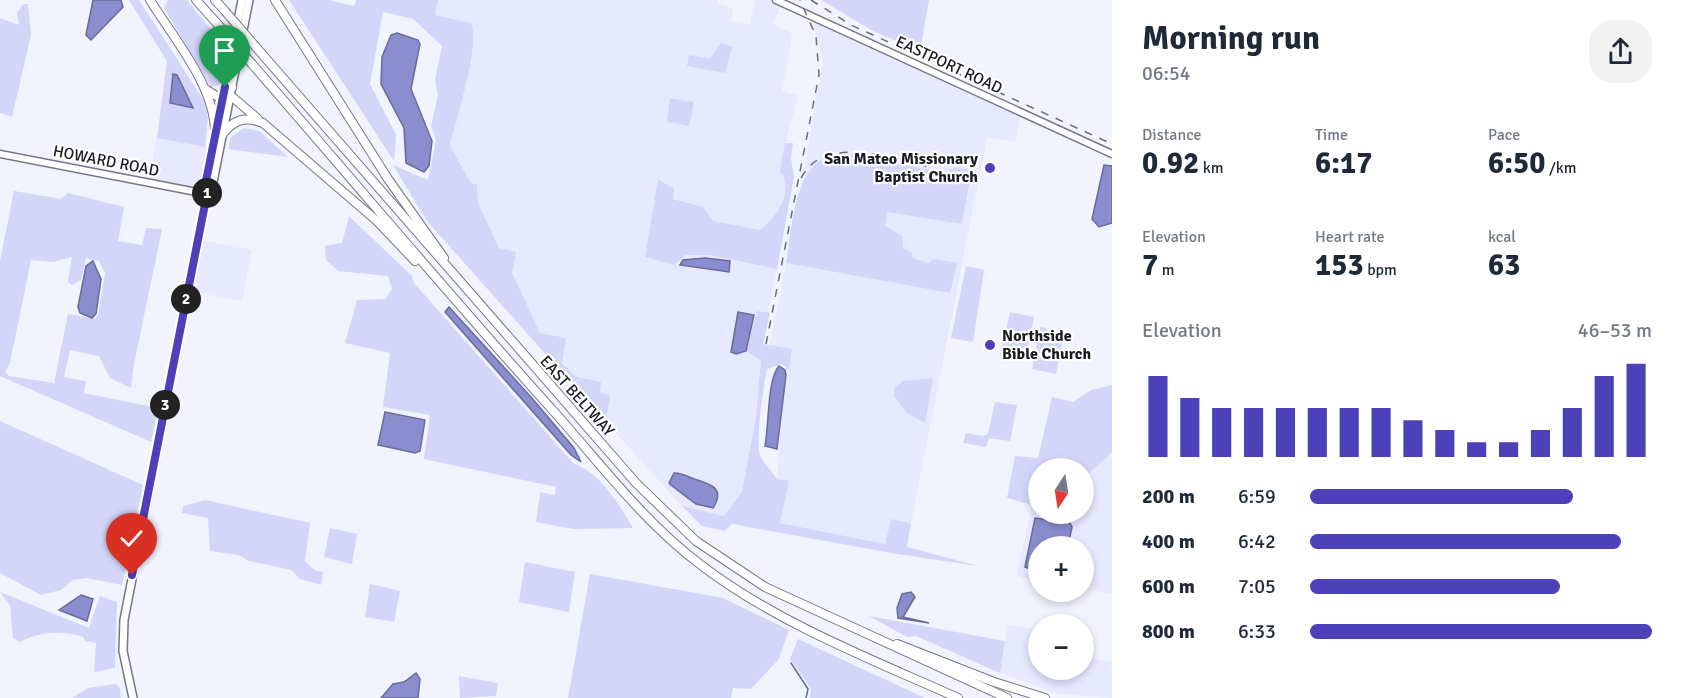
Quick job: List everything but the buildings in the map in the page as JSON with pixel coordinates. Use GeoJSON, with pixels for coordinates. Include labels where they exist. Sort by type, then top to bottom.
{"type":"FeatureCollection","features":[{"type":"Feature","properties":{"kind":"highway"},"geometry":{"type":"LineString","coordinates":[[150,0],[206,90],[215,114],[219,135],[239,120],[250,118],[263,123]]}},
{"type":"Feature","properties":{"kind":"highway","name":"EAST BELTWAY"},"geometry":{"type":"LineString","coordinates":[[196,0],[485,335],[635,506],[669,540],[739,592],[843,648],[958,698]]}},
{"type":"Feature","properties":{"kind":"highway","name":"EAST BELTWAY"},"geometry":{"type":"LineString","coordinates":[[215,0],[471,296],[670,518],[696,541],[746,576],[831,620],[1007,698]]}},
{"type":"Feature","properties":{"kind":"highway"},"geometry":{"type":"LineString","coordinates":[[275,0],[388,179],[471,296]]}},
{"type":"Feature","properties":{"kind":"highway"},"geometry":{"type":"LineString","coordinates":[[206,90],[212,95],[227,91],[377,221],[485,335]]}},
{"type":"Feature","properties":{"kind":"highway"},"geometry":{"type":"LineString","coordinates":[[831,620],[1034,698]]}},
{"type":"Feature","properties":{"kind":"highway"},"geometry":{"type":"LineString","coordinates":[[843,648],[948,698]]}},
{"type":"Feature","properties":{"kind":"highway"},"geometry":{"type":"LineString","coordinates":[[994,682],[1045,698]]}},
{"type":"Feature","properties":{"kind":"main road"},"geometry":{"type":"LineString","coordinates":[[133,698],[123,651],[124,620],[207,194],[213,182],[242,0]]}},
{"type":"Feature","properties":{"kind":"main road"},"geometry":{"type":"LineString","coordinates":[[227,91],[249,0]]}},
{"type":"Feature","properties":{"kind":"street","name":"EASTPORT ROAD"},"geometry":{"type":"LineString","coordinates":[[776,0],[1112,154]]}},
{"type":"Feature","properties":{"kind":"street","name":"HOWARD ROAD"},"geometry":{"type":"LineString","coordinates":[[0,154],[207,194]]}},
{"type":"Feature","properties":{"kind":"shaded area"},"geometry":{"type":"Polygon","coordinates":[[[129,0],[139,0],[204,101],[208,117],[205,147],[157,138],[167,61],[129,0]]]}},
{"type":"Feature","properties":{"kind":"shaded area"},"geometry":{"type":"Polygon","coordinates":[[[168,0],[187,0],[227,50],[221,84],[211,87],[164,8],[168,0]]]}},
{"type":"Feature","properties":{"kind":"shaded area"},"geometry":{"type":"Polygon","coordinates":[[[289,0],[329,0],[354,6],[356,0],[438,0],[435,15],[471,23],[473,48],[450,145],[470,182],[477,185],[478,203],[499,248],[516,252],[512,272],[540,333],[566,338],[562,363],[577,377],[601,382],[600,392],[610,396],[606,422],[427,221],[393,165],[428,180],[436,140],[431,126],[438,95],[435,80],[442,46],[413,19],[383,12],[370,84],[396,135],[394,161],[289,0]]]}},
{"type":"Feature","properties":{"kind":"shaded area"},"geometry":{"type":"Polygon","coordinates":[[[438,0],[718,0],[717,3],[733,9],[731,22],[750,25],[755,0],[770,0],[781,5],[773,24],[792,33],[782,91],[798,96],[785,143],[787,190],[780,212],[760,230],[713,221],[703,207],[673,199],[658,179],[645,257],[674,265],[686,255],[709,255],[777,269],[768,313],[757,311],[754,315],[738,312],[736,354],[746,351],[761,360],[756,417],[742,492],[724,516],[682,506],[606,422],[610,397],[577,378],[540,333],[512,271],[515,252],[499,249],[478,203],[477,185],[470,182],[450,145],[473,49],[474,31],[435,15],[438,0]]]}},
{"type":"Feature","properties":{"kind":"shaded area"},"geometry":{"type":"Polygon","coordinates":[[[821,0],[929,0],[920,51],[873,31],[821,0]]]}},
{"type":"Feature","properties":{"kind":"shaded area"},"geometry":{"type":"Polygon","coordinates":[[[23,4],[28,4],[31,35],[12,117],[0,113],[0,18],[19,25],[17,13],[23,4]]]}},
{"type":"Feature","properties":{"kind":"shaded area"},"geometry":{"type":"Polygon","coordinates":[[[813,21],[1021,114],[1015,142],[987,137],[911,523],[891,519],[885,544],[780,523],[789,482],[777,479],[783,407],[792,350],[770,345],[786,263],[950,293],[929,263],[913,258],[902,249],[902,236],[885,226],[887,212],[962,224],[972,171],[955,168],[944,174],[852,154],[806,176],[800,192],[823,61],[813,21]]]}},
{"type":"Feature","properties":{"kind":"shaded area"},"geometry":{"type":"Polygon","coordinates":[[[721,43],[732,47],[725,73],[687,66],[689,55],[710,59],[721,43]]]}},
{"type":"Feature","properties":{"kind":"shaded area"},"geometry":{"type":"Polygon","coordinates":[[[670,98],[694,102],[689,126],[667,122],[670,98]]]}},
{"type":"Feature","properties":{"kind":"shaded area"},"geometry":{"type":"Polygon","coordinates":[[[244,128],[259,131],[288,157],[228,149],[231,137],[244,128]]]}},
{"type":"Feature","properties":{"kind":"shaded area"},"geometry":{"type":"Polygon","coordinates":[[[157,138],[210,148],[202,185],[195,188],[148,181],[157,138]]]}},
{"type":"Feature","properties":{"kind":"shaded area"},"geometry":{"type":"Polygon","coordinates":[[[785,143],[793,143],[791,158],[794,177],[777,269],[709,255],[686,255],[674,265],[645,257],[658,179],[674,189],[673,199],[703,207],[713,221],[760,230],[777,212],[783,200],[784,176],[780,173],[785,143]]]}},
{"type":"Feature","properties":{"kind":"shaded area"},"geometry":{"type":"Polygon","coordinates":[[[851,154],[944,173],[955,168],[972,170],[962,224],[887,212],[885,226],[902,236],[903,249],[911,252],[913,258],[929,263],[933,259],[957,263],[950,293],[786,263],[794,210],[808,173],[824,159],[851,154]]]}},
{"type":"Feature","properties":{"kind":"shaded area"},"geometry":{"type":"Polygon","coordinates":[[[14,191],[61,199],[68,193],[124,207],[118,241],[142,245],[146,228],[162,229],[131,388],[110,378],[99,356],[70,350],[64,377],[86,381],[84,393],[158,408],[151,442],[0,376],[0,261],[14,191]],[[72,257],[53,262],[31,260],[10,363],[5,372],[9,376],[54,383],[68,314],[95,319],[98,315],[105,273],[99,261],[86,258],[81,280],[72,285],[68,282],[72,257]]]}},
{"type":"Feature","properties":{"kind":"shaded area"},"geometry":{"type":"Polygon","coordinates":[[[349,216],[412,276],[414,283],[574,464],[601,482],[633,528],[573,529],[536,522],[540,492],[555,495],[556,487],[424,459],[430,415],[383,407],[390,353],[345,343],[357,300],[385,299],[392,289],[388,276],[338,271],[326,260],[325,246],[342,243],[349,216]]]}},
{"type":"Feature","properties":{"kind":"shaded area"},"geometry":{"type":"Polygon","coordinates":[[[202,240],[252,250],[242,301],[192,291],[202,240]]]}},
{"type":"Feature","properties":{"kind":"shaded area"},"geometry":{"type":"Polygon","coordinates":[[[966,266],[984,270],[973,342],[951,338],[966,266]]]}},
{"type":"Feature","properties":{"kind":"shaded area"},"geometry":{"type":"Polygon","coordinates":[[[757,311],[770,313],[763,344],[792,349],[789,370],[782,364],[767,369],[759,426],[761,458],[777,479],[789,481],[780,523],[885,544],[891,519],[911,523],[907,547],[978,566],[897,554],[732,524],[725,531],[702,526],[682,506],[724,516],[742,492],[756,417],[761,360],[746,351],[757,311]]]}},
{"type":"Feature","properties":{"kind":"shaded area"},"geometry":{"type":"Polygon","coordinates":[[[1010,312],[1034,317],[1025,360],[1000,356],[1010,312]]]}},
{"type":"Feature","properties":{"kind":"shaded area"},"geometry":{"type":"Polygon","coordinates":[[[1040,327],[1046,328],[1052,337],[1063,338],[1056,374],[1032,369],[1040,327]]]}},
{"type":"Feature","properties":{"kind":"shaded area"},"geometry":{"type":"Polygon","coordinates":[[[933,378],[925,423],[907,413],[894,396],[895,387],[904,381],[933,378]]]}},
{"type":"Feature","properties":{"kind":"shaded area"},"geometry":{"type":"Polygon","coordinates":[[[1112,385],[1112,452],[1094,469],[1094,458],[1038,458],[1052,397],[1073,402],[1091,390],[1112,385]]]}},
{"type":"Feature","properties":{"kind":"shaded area"},"geometry":{"type":"Polygon","coordinates":[[[995,402],[1017,405],[1010,441],[989,438],[986,447],[963,443],[966,433],[983,436],[988,434],[995,402]]]}},
{"type":"Feature","properties":{"kind":"shaded area"},"geometry":{"type":"Polygon","coordinates":[[[0,421],[143,485],[122,585],[87,578],[73,580],[61,590],[41,595],[0,573],[0,421]]]}},
{"type":"Feature","properties":{"kind":"shaded area"},"geometry":{"type":"Polygon","coordinates":[[[1112,452],[1112,594],[1094,591],[1094,536],[1028,536],[1028,578],[1017,576],[1028,524],[1094,524],[1094,469],[1112,452]]]}},
{"type":"Feature","properties":{"kind":"shaded area"},"geometry":{"type":"Polygon","coordinates":[[[1015,456],[1038,458],[1028,458],[1028,504],[1007,498],[1015,456]]]}},
{"type":"Feature","properties":{"kind":"shaded area"},"geometry":{"type":"Polygon","coordinates":[[[205,500],[310,523],[305,561],[314,570],[323,572],[321,585],[300,579],[291,570],[249,561],[239,555],[210,551],[208,518],[182,513],[183,506],[205,500]]]}},
{"type":"Feature","properties":{"kind":"shaded area"},"geometry":{"type":"Polygon","coordinates":[[[330,528],[357,534],[352,564],[324,557],[330,528]]]}},
{"type":"Feature","properties":{"kind":"shaded area"},"geometry":{"type":"Polygon","coordinates":[[[525,562],[575,572],[569,612],[519,602],[525,562]]]}},
{"type":"Feature","properties":{"kind":"shaded area"},"geometry":{"type":"Polygon","coordinates":[[[590,574],[723,598],[789,630],[779,659],[751,689],[733,688],[731,698],[568,698],[590,574]]]}},
{"type":"Feature","properties":{"kind":"shaded area"},"geometry":{"type":"Polygon","coordinates":[[[370,584],[400,591],[394,622],[365,617],[370,584]]]}},
{"type":"Feature","properties":{"kind":"shaded area"},"geometry":{"type":"Polygon","coordinates":[[[0,592],[89,628],[100,596],[117,602],[115,668],[94,672],[96,643],[85,641],[83,637],[51,633],[20,642],[13,638],[10,605],[0,592]]]}},
{"type":"Feature","properties":{"kind":"shaded area"},"geometry":{"type":"Polygon","coordinates":[[[869,616],[1005,641],[1000,673],[916,636],[907,637],[869,616]]]}},
{"type":"Feature","properties":{"kind":"shaded area"},"geometry":{"type":"Polygon","coordinates":[[[1008,624],[1028,628],[1028,680],[1094,680],[1094,658],[1112,662],[1112,698],[1059,694],[1000,673],[1008,624]]]}},
{"type":"Feature","properties":{"kind":"shaded area"},"geometry":{"type":"Polygon","coordinates":[[[798,639],[925,698],[810,698],[811,689],[790,659],[798,639]]]}},
{"type":"Feature","properties":{"kind":"shaded area"},"geometry":{"type":"Polygon","coordinates":[[[459,676],[498,683],[496,696],[460,698],[459,676]]]}},
{"type":"Feature","properties":{"kind":"shaded area"},"geometry":{"type":"Polygon","coordinates":[[[116,684],[120,688],[121,698],[72,698],[88,688],[116,684]]]}},
{"type":"Feature","properties":{"kind":"water"},"geometry":{"type":"Polygon","coordinates":[[[93,0],[121,0],[123,7],[91,40],[86,35],[93,0]]]}},
{"type":"Feature","properties":{"kind":"water"},"geometry":{"type":"Polygon","coordinates":[[[397,33],[418,40],[420,44],[411,89],[432,141],[429,166],[424,172],[406,163],[404,128],[381,84],[382,57],[391,35],[397,33]]]}},
{"type":"Feature","properties":{"kind":"water"},"geometry":{"type":"Polygon","coordinates":[[[173,74],[177,75],[193,108],[170,103],[173,74]]]}},
{"type":"Feature","properties":{"kind":"water"},"geometry":{"type":"Polygon","coordinates":[[[1104,165],[1112,166],[1112,223],[1099,227],[1092,219],[1104,165]]]}},
{"type":"Feature","properties":{"kind":"water"},"geometry":{"type":"Polygon","coordinates":[[[705,258],[730,261],[729,272],[680,265],[683,260],[705,258]]]}},
{"type":"Feature","properties":{"kind":"water"},"geometry":{"type":"Polygon","coordinates":[[[93,261],[101,279],[96,314],[92,318],[80,313],[78,307],[86,266],[93,261]]]}},
{"type":"Feature","properties":{"kind":"water"},"geometry":{"type":"Polygon","coordinates":[[[449,307],[531,397],[574,448],[581,462],[571,455],[445,312],[449,307]]]}},
{"type":"Feature","properties":{"kind":"water"},"geometry":{"type":"Polygon","coordinates":[[[738,312],[754,315],[746,351],[736,354],[731,352],[738,312]]]}},
{"type":"Feature","properties":{"kind":"water"},"geometry":{"type":"Polygon","coordinates":[[[779,366],[785,370],[786,375],[777,449],[765,446],[770,392],[775,372],[779,366]]]}},
{"type":"Feature","properties":{"kind":"water"},"geometry":{"type":"Polygon","coordinates":[[[385,412],[425,420],[420,451],[415,453],[378,445],[385,412]]]}},
{"type":"Feature","properties":{"kind":"water"},"geometry":{"type":"Polygon","coordinates":[[[674,473],[706,483],[714,488],[718,496],[713,508],[696,504],[672,486],[669,483],[674,473]]]}},
{"type":"Feature","properties":{"kind":"water"},"geometry":{"type":"Polygon","coordinates":[[[1034,524],[1070,524],[1072,527],[1070,536],[1031,536],[1034,524]]]}},
{"type":"Feature","properties":{"kind":"water"},"geometry":{"type":"Polygon","coordinates":[[[1028,552],[1028,568],[1025,567],[1028,552]]]}},
{"type":"Feature","properties":{"kind":"water"},"geometry":{"type":"Polygon","coordinates":[[[911,592],[915,597],[903,617],[929,623],[898,618],[897,608],[902,594],[911,592]]]}},
{"type":"Feature","properties":{"kind":"water"},"geometry":{"type":"Polygon","coordinates":[[[81,595],[93,599],[87,621],[59,610],[81,595]]]}},
{"type":"Feature","properties":{"kind":"water"},"geometry":{"type":"Polygon","coordinates":[[[416,673],[420,679],[418,698],[381,698],[393,684],[404,682],[416,673]]]}},
{"type":"Feature","properties":{"kind":"waterway"},"geometry":{"type":"LineString","coordinates":[[791,663],[808,689],[806,698]]}},
{"type":"Feature","properties":{"kind":"railway"},"geometry":{"type":"LineString","coordinates":[[766,344],[819,75],[816,36],[800,0]]}},
{"type":"Feature","properties":{"kind":"railway"},"geometry":{"type":"LineString","coordinates":[[811,0],[851,25],[1112,144]]}},
{"type":"Feature","properties":{"kind":"railway"},"geometry":{"type":"LineString","coordinates":[[801,178],[812,164],[826,156],[843,153],[881,156],[934,168]]}},
{"type":"Feature","properties":{"kind":"place","name":"San Mateo Missionary Baptist Church"},"geometry":{"type":"Point","coordinates":[990,168]}},
{"type":"Feature","properties":{"kind":"place","name":"Northside Bible Church"},"geometry":{"type":"Point","coordinates":[990,345]}},
{"type":"Feature","properties":{"kind":"route"},"geometry":{"type":"LineString","coordinates":[[132,575],[207,194],[206,181],[225,87]]}}]}
